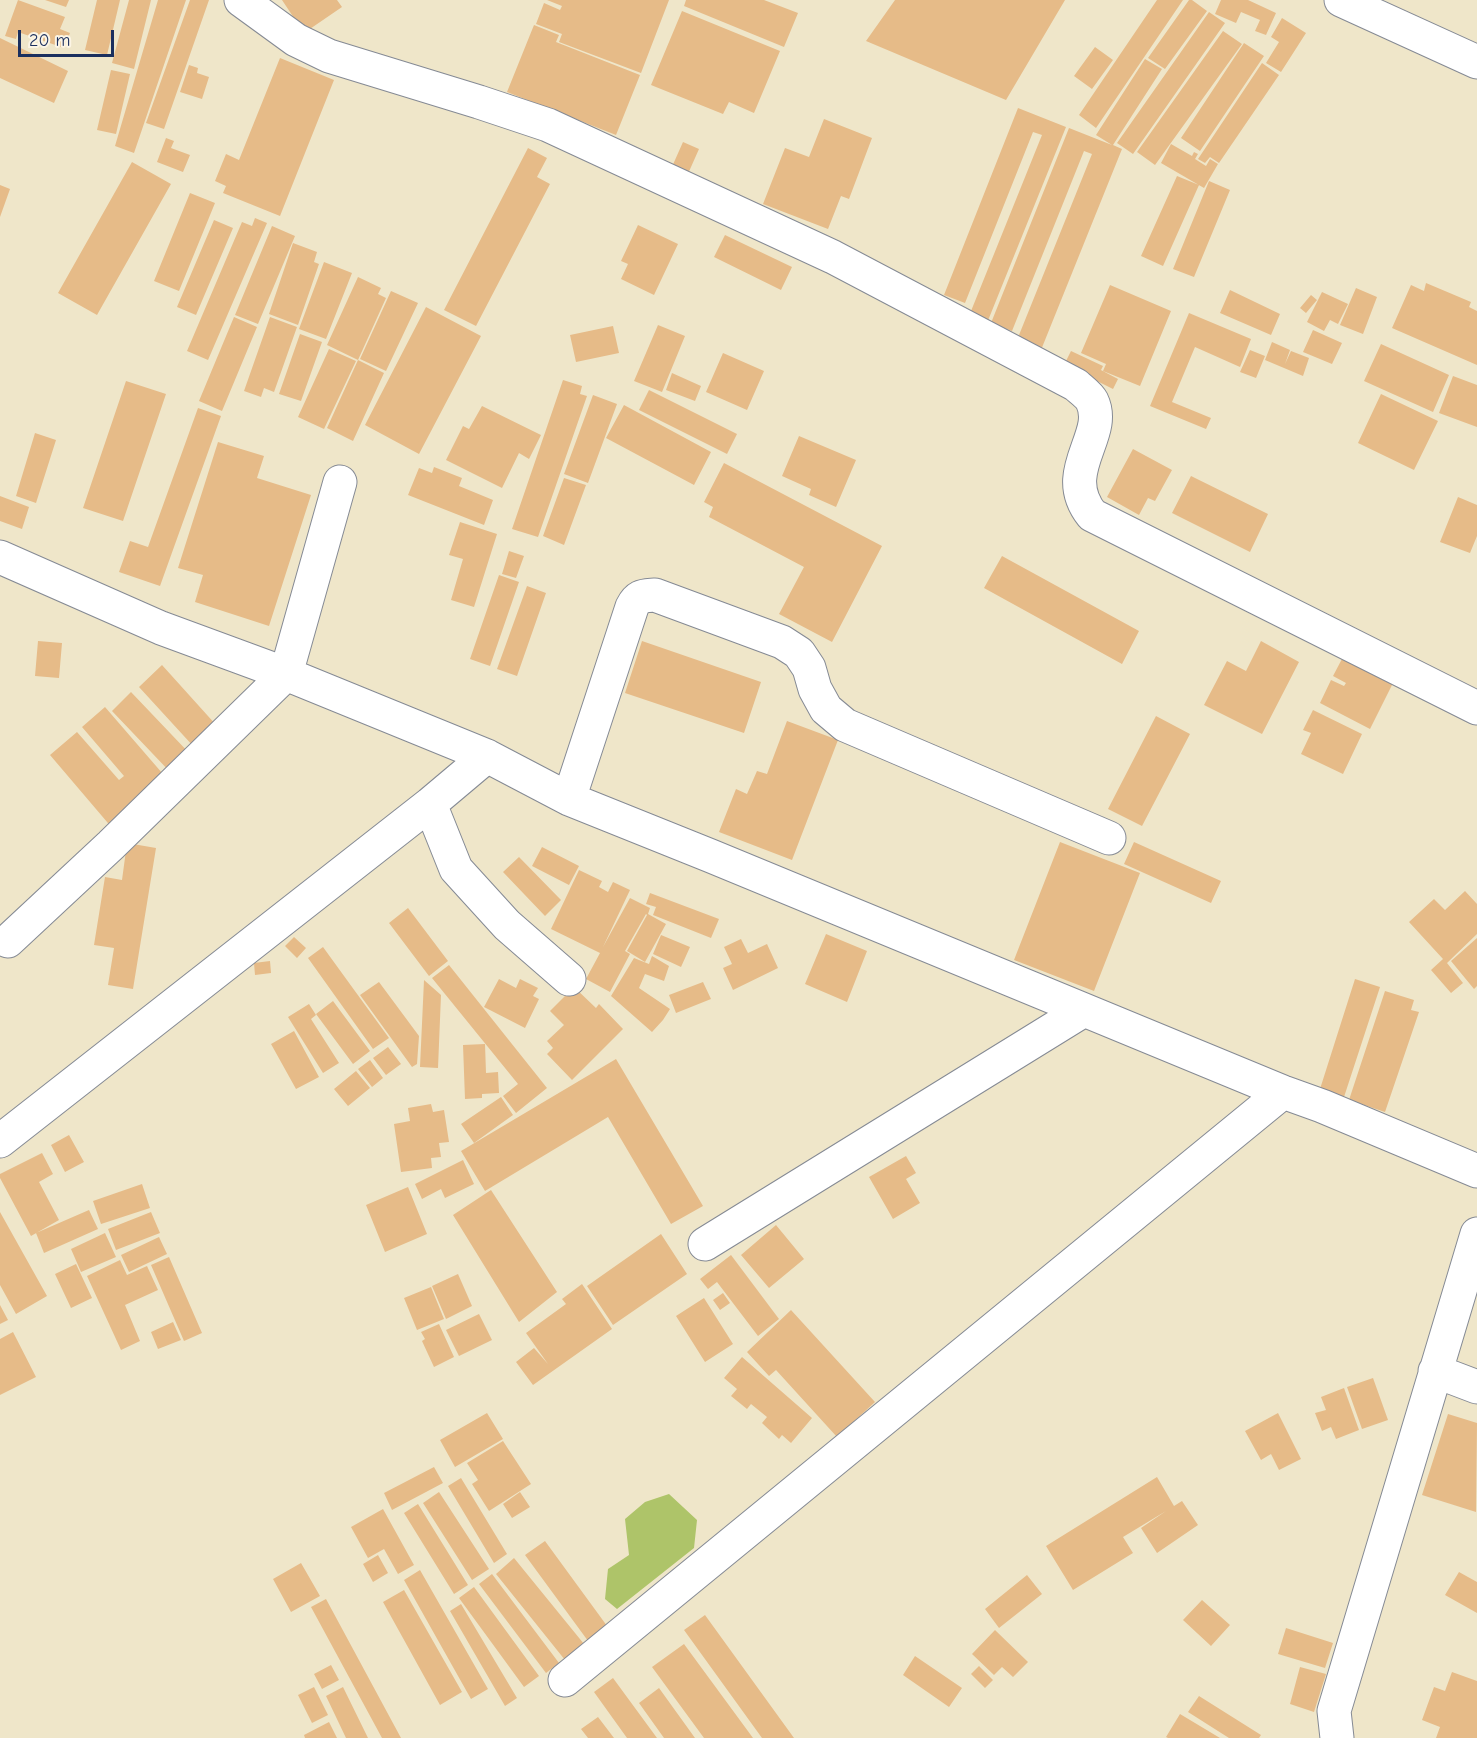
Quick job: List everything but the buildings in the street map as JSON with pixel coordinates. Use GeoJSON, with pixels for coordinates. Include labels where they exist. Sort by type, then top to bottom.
{"type":"FeatureCollection","features":[{"type":"Feature","properties":{"kind":"street"},"geometry":{"type":"LineString","coordinates":[[241,0],[296,40],[329,56],[479,102],[559,130],[833,257],[1076,385],[1092,400],[1096,419],[1080,470],[1079,492],[1084,505],[1092,515],[1477,708]]}},
{"type":"Feature","properties":{"kind":"street"},"geometry":{"type":"LineString","coordinates":[[1341,0],[1477,63]]}},
{"type":"Feature","properties":{"kind":"street"},"geometry":{"type":"LineString","coordinates":[[8,941],[111,845],[286,674],[340,482]]}},
{"type":"Feature","properties":{"kind":"street"},"geometry":{"type":"LineString","coordinates":[[0,557],[160,628],[286,674],[487,756],[569,799],[1322,1106],[1477,1172]]}},
{"type":"Feature","properties":{"kind":"street"},"geometry":{"type":"LineString","coordinates":[[569,799],[632,607],[636,599],[656,595],[782,642],[799,653],[809,668],[815,689],[826,709],[845,725],[1109,838]]}},
{"type":"Feature","properties":{"kind":"street"},"geometry":{"type":"LineString","coordinates":[[0,1141],[430,804],[487,756]]}},
{"type":"Feature","properties":{"kind":"street"},"geometry":{"type":"LineString","coordinates":[[430,804],[456,869],[507,925],[568,979]]}},
{"type":"Feature","properties":{"kind":"street"},"geometry":{"type":"LineString","coordinates":[[705,1244],[1084,1010]]}},
{"type":"Feature","properties":{"kind":"street"},"geometry":{"type":"LineString","coordinates":[[565,1680],[1283,1092]]}},
{"type":"Feature","properties":{"kind":"street"},"geometry":{"type":"LineString","coordinates":[[1337,1738],[1334,1711],[1477,1234]]}},
{"type":"Feature","properties":{"kind":"street"},"geometry":{"type":"LineString","coordinates":[[1435,1371],[1477,1387]]}},
{"type":"Feature","properties":{"kind":"green space"},"geometry":{"type":"Polygon","coordinates":[[[669,1494],[697,1520],[694,1548],[617,1609],[605,1599],[608,1569],[629,1555],[625,1519],[645,1502],[669,1494]]]}}]}
